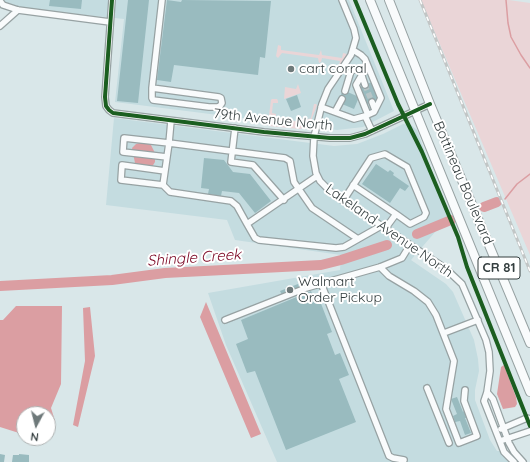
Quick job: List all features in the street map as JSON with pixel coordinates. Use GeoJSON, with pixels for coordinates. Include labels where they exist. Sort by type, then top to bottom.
{"type":"FeatureCollection","features":[{"type":"Feature","properties":{"kind":"highway","name":"Bottineau Boulevard"},"geometry":{"type":"LineString","coordinates":[[370,0],[530,392]]}},
{"type":"Feature","properties":{"kind":"highway","name":"Bottineau Boulevard"},"geometry":{"type":"LineString","coordinates":[[389,0],[430,104],[530,343]]}},
{"type":"Feature","properties":{"kind":"street"},"geometry":{"type":"LineString","coordinates":[[0,1],[3,4],[18,10],[110,22],[112,0]]}},
{"type":"Feature","properties":{"kind":"street"},"geometry":{"type":"LineString","coordinates":[[152,88],[219,97],[221,98],[222,103],[220,106],[213,107],[153,100],[152,88],[162,0]]}},
{"type":"Feature","properties":{"kind":"street"},"geometry":{"type":"LineString","coordinates":[[342,0],[354,29],[356,38],[353,50],[361,55],[365,71],[365,84]]}},
{"type":"Feature","properties":{"kind":"street"},"geometry":{"type":"LineString","coordinates":[[0,26],[18,10]]}},
{"type":"Feature","properties":{"kind":"street","name":"79th Avenue North"},"geometry":{"type":"LineString","coordinates":[[110,22],[105,97],[106,106],[109,110],[118,114],[314,137],[350,138],[372,131],[430,104]]}},
{"type":"Feature","properties":{"kind":"street","name":"Lakeland Avenue North"},"geometry":{"type":"LineString","coordinates":[[353,50],[328,89],[321,107],[314,137],[313,162],[317,176],[327,189],[343,201],[445,268],[462,284],[486,340],[489,352],[490,370],[484,402],[504,452],[514,462]]}},
{"type":"Feature","properties":{"kind":"street"},"geometry":{"type":"LineString","coordinates":[[345,91],[352,71],[365,71]]}},
{"type":"Feature","properties":{"kind":"street"},"geometry":{"type":"LineString","coordinates":[[321,107],[354,119],[374,112],[381,98],[365,71]]}},
{"type":"Feature","properties":{"kind":"street"},"geometry":{"type":"LineString","coordinates":[[365,71],[356,85],[372,131]]}},
{"type":"Feature","properties":{"kind":"street"},"geometry":{"type":"LineString","coordinates":[[335,112],[342,99]]}},
{"type":"Feature","properties":{"kind":"street"},"geometry":{"type":"LineString","coordinates":[[372,102],[376,110]]}},
{"type":"Feature","properties":{"kind":"street"},"geometry":{"type":"LineString","coordinates":[[163,185],[171,121]]}},
{"type":"Feature","properties":{"kind":"street"},"geometry":{"type":"LineString","coordinates":[[235,128],[231,162],[253,165],[284,200]]}},
{"type":"Feature","properties":{"kind":"street"},"geometry":{"type":"LineString","coordinates":[[167,157],[123,152],[124,138],[285,158],[290,161],[294,182],[298,190],[312,208],[358,239]]}},
{"type":"Feature","properties":{"kind":"street"},"geometry":{"type":"LineString","coordinates":[[343,201],[353,185],[370,158],[385,154],[407,167],[426,213],[424,218],[410,224],[353,185]]}},
{"type":"Feature","properties":{"kind":"street"},"geometry":{"type":"LineString","coordinates":[[165,171],[122,166],[120,180],[163,185],[170,192],[231,201],[237,206],[255,238],[259,240],[336,248],[344,247],[383,227],[396,214]]}},
{"type":"Feature","properties":{"kind":"street"},"geometry":{"type":"LineString","coordinates":[[247,224],[317,176]]}},
{"type":"Feature","properties":{"kind":"street"},"geometry":{"type":"LineString","coordinates":[[225,320],[321,283],[380,267],[402,258],[410,245]]}},
{"type":"Feature","properties":{"kind":"street"},"geometry":{"type":"LineString","coordinates":[[380,267],[389,276],[414,291],[428,302],[436,315],[454,362],[446,409],[459,442],[477,436],[464,401],[465,390]]}},
{"type":"Feature","properties":{"kind":"street"},"geometry":{"type":"LineString","coordinates":[[321,283],[370,411],[390,456],[404,460]]}},
{"type":"Feature","properties":{"kind":"street"},"geometry":{"type":"LineString","coordinates":[[444,333],[478,320]]}},
{"type":"Feature","properties":{"kind":"street"},"geometry":{"type":"LineString","coordinates":[[427,388],[449,443]]}},
{"type":"Feature","properties":{"kind":"street"},"geometry":{"type":"LineString","coordinates":[[487,392],[493,399],[507,439],[514,452],[523,462]]}},
{"type":"Feature","properties":{"kind":"street"},"geometry":{"type":"LineString","coordinates":[[496,432],[527,418],[530,419]]}},
{"type":"Feature","properties":{"kind":"street"},"geometry":{"type":"LineString","coordinates":[[500,441],[530,431]]}},
{"type":"Feature","properties":{"kind":"shaded area"},"geometry":{"type":"Polygon","coordinates":[[[0,0],[349,0],[394,111],[363,127],[337,130],[115,102],[124,19],[0,6],[0,0]]]}},
{"type":"Feature","properties":{"kind":"shaded area"},"geometry":{"type":"Polygon","coordinates":[[[421,0],[509,0],[530,3],[530,255],[421,0]]]}},
{"type":"Feature","properties":{"kind":"shaded area"},"geometry":{"type":"Polygon","coordinates":[[[278,45],[281,46],[281,50],[319,55],[321,50],[322,55],[342,58],[343,53],[347,54],[341,65],[339,65],[340,61],[322,58],[321,62],[319,63],[318,58],[282,53],[278,58],[276,56],[278,45]]]}},
{"type":"Feature","properties":{"kind":"shaded area"},"geometry":{"type":"Polygon","coordinates":[[[298,84],[301,93],[284,99],[285,87],[296,89],[298,84]]]}},
{"type":"Feature","properties":{"kind":"shaded area"},"geometry":{"type":"Polygon","coordinates":[[[272,99],[277,99],[278,101],[278,103],[273,103],[272,113],[276,114],[276,118],[300,122],[311,118],[314,104],[317,105],[311,121],[305,127],[300,129],[269,126],[268,123],[272,99]]]}},
{"type":"Feature","properties":{"kind":"shaded area"},"geometry":{"type":"Polygon","coordinates":[[[114,118],[334,146],[357,144],[403,124],[411,125],[417,130],[448,217],[411,260],[446,284],[453,292],[474,340],[478,359],[479,371],[475,390],[475,400],[490,440],[497,451],[500,451],[511,462],[277,462],[226,345],[208,293],[340,270],[341,255],[235,240],[227,220],[106,205],[114,118]]]}},
{"type":"Feature","properties":{"kind":"shaded area"},"geometry":{"type":"Polygon","coordinates":[[[143,142],[151,145],[155,153],[155,162],[150,170],[143,172],[136,168],[132,148],[136,144],[143,142]]]}},
{"type":"Feature","properties":{"kind":"shaded area"},"geometry":{"type":"Polygon","coordinates":[[[206,302],[261,434],[251,438],[200,317],[206,302]]]}},
{"type":"Feature","properties":{"kind":"shaded area"},"geometry":{"type":"Polygon","coordinates":[[[16,306],[62,306],[61,384],[52,406],[16,406],[16,432],[0,427],[0,320],[3,320],[16,306]]]}},
{"type":"Feature","properties":{"kind":"shaded area"},"geometry":{"type":"Polygon","coordinates":[[[90,307],[95,356],[78,427],[73,425],[85,361],[83,308],[90,307]]]}},
{"type":"Feature","properties":{"kind":"shaded area"},"geometry":{"type":"Polygon","coordinates":[[[504,365],[516,397],[517,404],[515,407],[503,409],[497,394],[501,367],[504,365]]]}},
{"type":"Feature","properties":{"kind":"building"},"geometry":{"type":"Polygon","coordinates":[[[50,0],[82,0],[81,9],[49,6],[50,0]]]}},
{"type":"Feature","properties":{"kind":"building"},"geometry":{"type":"Polygon","coordinates":[[[128,0],[149,0],[138,103],[117,101],[128,0]]]}},
{"type":"Feature","properties":{"kind":"building"},"geometry":{"type":"Polygon","coordinates":[[[167,0],[181,2],[182,0],[271,1],[265,58],[260,57],[258,75],[174,65],[171,82],[157,80],[167,0]]]}},
{"type":"Feature","properties":{"kind":"building"},"geometry":{"type":"Polygon","coordinates":[[[372,82],[379,99],[365,105],[358,88],[372,82]]]}},
{"type":"Feature","properties":{"kind":"building"},"geometry":{"type":"Polygon","coordinates":[[[343,90],[359,97],[354,109],[342,104],[340,98],[343,90]]]}},
{"type":"Feature","properties":{"kind":"building"},"geometry":{"type":"Polygon","coordinates":[[[297,95],[301,107],[291,111],[286,99],[297,95]]]}},
{"type":"Feature","properties":{"kind":"building"},"geometry":{"type":"Polygon","coordinates":[[[204,158],[224,160],[233,172],[250,174],[271,201],[255,213],[239,193],[222,191],[221,196],[208,194],[209,189],[201,188],[204,158]]]}},
{"type":"Feature","properties":{"kind":"building"},"geometry":{"type":"Polygon","coordinates":[[[376,164],[388,172],[390,170],[394,173],[393,175],[409,186],[405,191],[400,188],[390,203],[362,184],[376,164]]]}},
{"type":"Feature","properties":{"kind":"building","name":"Walmart Order Pickup"},"geometry":{"type":"Polygon","coordinates":[[[298,284],[299,288],[282,295],[280,291],[298,284]]]}},
{"type":"Feature","properties":{"kind":"building"},"geometry":{"type":"Polygon","coordinates":[[[311,291],[316,303],[320,301],[332,332],[327,334],[335,355],[340,353],[349,375],[339,379],[356,422],[286,450],[255,371],[247,373],[236,344],[248,339],[241,320],[311,291]]]}},
{"type":"Feature","properties":{"kind":"building"},"geometry":{"type":"Polygon","coordinates":[[[457,397],[467,418],[465,418],[471,433],[465,435],[460,421],[455,422],[453,416],[457,414],[451,399],[457,397]]]}},
{"type":"Feature","properties":{"kind":"building"},"geometry":{"type":"Polygon","coordinates":[[[0,454],[5,455],[4,462],[0,462],[0,454]]]}},
{"type":"Feature","properties":{"kind":"building"},"geometry":{"type":"Polygon","coordinates":[[[13,455],[29,455],[29,462],[12,462],[13,455]]]}},
{"type":"Feature","properties":{"kind":"waterway","name":"Shingle Creek"},"geometry":{"type":"LineString","coordinates":[[506,0],[511,37],[530,68]]}},
{"type":"Feature","properties":{"kind":"waterway","name":"Shingle Creek"},"geometry":{"type":"LineString","coordinates":[[505,199],[517,184],[530,174]]}},
{"type":"Feature","properties":{"kind":"waterway","name":"Shingle Creek"},"geometry":{"type":"LineString","coordinates":[[484,207],[497,202]]}},
{"type":"Feature","properties":{"kind":"waterway","name":"Shingle Creek"},"geometry":{"type":"LineString","coordinates":[[417,234],[451,220]]}},
{"type":"Feature","properties":{"kind":"waterway","name":"Shingle Creek"},"geometry":{"type":"LineString","coordinates":[[0,286],[112,280],[165,273],[321,265],[387,245]]}},
{"type":"Feature","properties":{"kind":"tunnel"},"geometry":{"type":"LineString","coordinates":[[365,85],[372,102]]}},
{"type":"Feature","properties":{"kind":"railway"},"geometry":{"type":"LineString","coordinates":[[420,0],[530,271]]}},
{"type":"Feature","properties":{"kind":"cycle path"},"geometry":{"type":"LineString","coordinates":[[112,0],[105,97],[106,106],[113,113],[264,132],[330,138],[350,138],[365,134],[430,104]]}},
{"type":"Feature","properties":{"kind":"cycle path"},"geometry":{"type":"LineString","coordinates":[[355,0],[398,104],[422,152],[458,237],[467,267],[530,426]]}},
{"type":"Feature","properties":{"kind":"place","name":"cart corral"},"geometry":{"type":"Point","coordinates":[291,69]}},
{"type":"Feature","properties":{"kind":"place","name":"Walmart Order Pickup"},"geometry":{"type":"Point","coordinates":[290,290]}}]}
